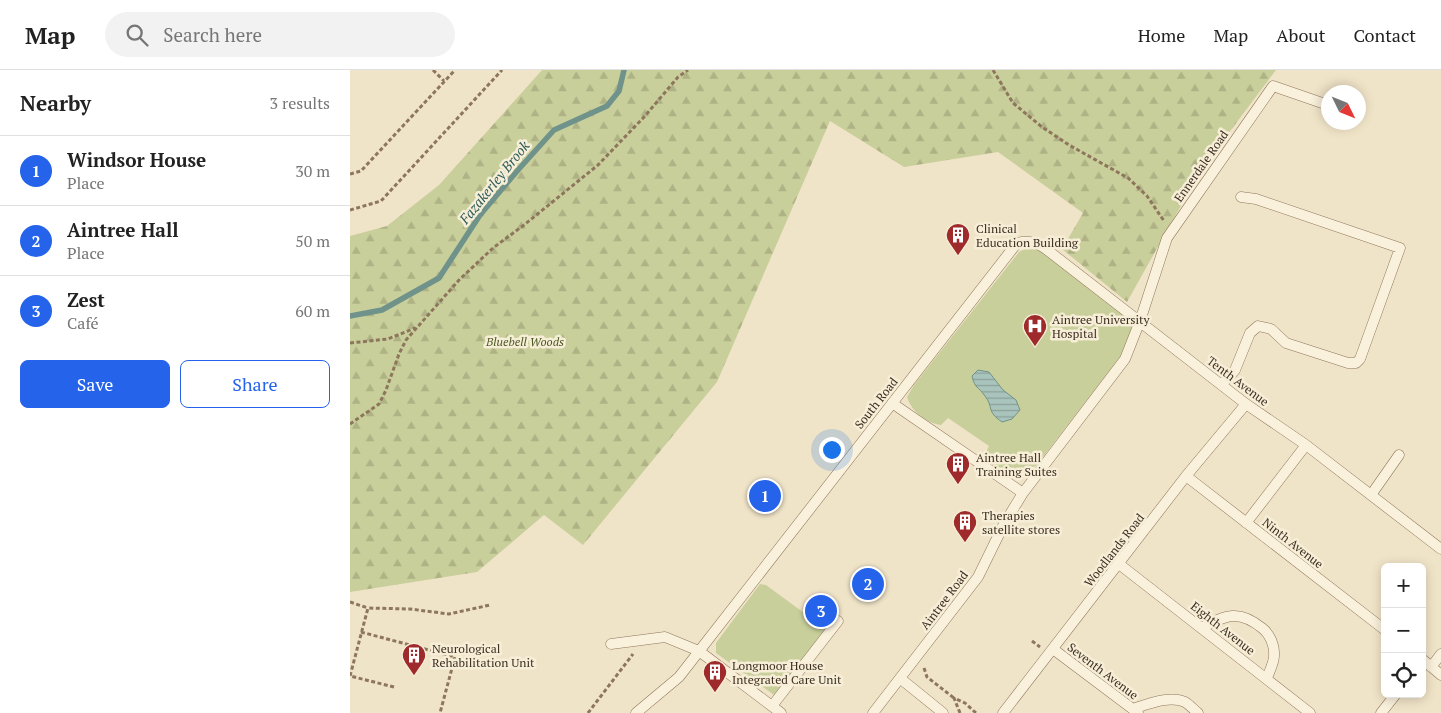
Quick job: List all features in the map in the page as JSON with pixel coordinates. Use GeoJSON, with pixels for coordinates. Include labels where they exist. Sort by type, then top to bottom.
{"type":"FeatureCollection","features":[{"type":"Feature","properties":{"kind":"lane","name":"Ennerdale Road"},"geometry":{"type":"LineString","coordinates":[[1140,322],[1167,238],[1273,86],[1321,103]]}},
{"type":"Feature","properties":{"kind":"lane"},"geometry":{"type":"LineString","coordinates":[[1222,384],[1235,370],[1250,333],[1258,326],[1271,329],[1286,343],[1348,363],[1356,363],[1360,359],[1400,248],[1256,199],[1241,197]]}},
{"type":"Feature","properties":{"kind":"lane","name":"Tenth Avenue"},"geometry":{"type":"LineString","coordinates":[[1017,243],[1034,241],[1046,249],[1246,404],[1306,445],[1441,549]]}},
{"type":"Feature","properties":{"kind":"lane","name":"South Road"},"geometry":{"type":"LineString","coordinates":[[636,713],[679,676],[1017,243]]}},
{"type":"Feature","properties":{"kind":"lane","name":"Aintree Road"},"geometry":{"type":"LineString","coordinates":[[873,713],[978,577],[1004,524],[1023,493],[1125,359],[1140,322]]}},
{"type":"Feature","properties":{"kind":"lane"},"geometry":{"type":"LineString","coordinates":[[892,403],[1023,493]]}},
{"type":"Feature","properties":{"kind":"lane","name":"Woodlands Road"},"geometry":{"type":"LineString","coordinates":[[1003,713],[1186,476],[1246,404]]}},
{"type":"Feature","properties":{"kind":"lane"},"geometry":{"type":"LineString","coordinates":[[1246,523],[1306,445]]}},
{"type":"Feature","properties":{"kind":"lane"},"geometry":{"type":"LineString","coordinates":[[1371,495],[1399,454]]}},
{"type":"Feature","properties":{"kind":"lane","name":"Ninth Avenue"},"geometry":{"type":"LineString","coordinates":[[1186,476],[1381,627]]}},
{"type":"Feature","properties":{"kind":"lane","name":"Eighth Avenue"},"geometry":{"type":"LineString","coordinates":[[1119,564],[1310,713]]}},
{"type":"Feature","properties":{"kind":"lane"},"geometry":{"type":"LineString","coordinates":[[1201,628],[1219,619],[1232,616],[1245,616],[1253,620],[1266,630],[1273,643],[1274,657],[1267,678]]}},
{"type":"Feature","properties":{"kind":"lane"},"geometry":{"type":"LineString","coordinates":[[772,706],[838,621]]}},
{"type":"Feature","properties":{"kind":"lane"},"geometry":{"type":"LineString","coordinates":[[611,644],[665,637],[699,651],[781,713]]}},
{"type":"Feature","properties":{"kind":"lane","name":"Seventh Avenue"},"geometry":{"type":"LineString","coordinates":[[1053,649],[1136,711]]}},
{"type":"Feature","properties":{"kind":"lane"},"geometry":{"type":"LineString","coordinates":[[1426,662],[1441,654]]}},
{"type":"Feature","properties":{"kind":"lane"},"geometry":{"type":"LineString","coordinates":[[1426,663],[1441,675]]}},
{"type":"Feature","properties":{"kind":"lane"},"geometry":{"type":"LineString","coordinates":[[901,679],[943,713]]}},
{"type":"Feature","properties":{"kind":"lane"},"geometry":{"type":"LineString","coordinates":[[1381,713],[1393,698]]}},
{"type":"Feature","properties":{"kind":"lane"},"geometry":{"type":"LineString","coordinates":[[1136,711],[1153,703],[1172,700],[1186,702],[1198,713]]}},
{"type":"Feature","properties":{"kind":"path"},"geometry":{"type":"LineString","coordinates":[[433,70],[444,82]]}},
{"type":"Feature","properties":{"kind":"path"},"geometry":{"type":"LineString","coordinates":[[350,174],[361,171],[455,70]]}},
{"type":"Feature","properties":{"kind":"path"},"geometry":{"type":"LineString","coordinates":[[350,210],[381,201],[502,70]]}},
{"type":"Feature","properties":{"kind":"path"},"geometry":{"type":"LineString","coordinates":[[350,424],[379,404],[406,340],[459,280],[493,248],[598,165],[645,116],[678,77],[688,70]]}},
{"type":"Feature","properties":{"kind":"path"},"geometry":{"type":"LineString","coordinates":[[993,70],[1013,103],[1042,127],[1069,145],[1128,178],[1148,196],[1164,220],[1167,238]]}},
{"type":"Feature","properties":{"kind":"path"},"geometry":{"type":"LineString","coordinates":[[350,343],[388,339],[415,328]]}},
{"type":"Feature","properties":{"kind":"path"},"geometry":{"type":"LineString","coordinates":[[350,602],[368,608],[410,609],[449,614],[490,605]]}},
{"type":"Feature","properties":{"kind":"path"},"geometry":{"type":"LineString","coordinates":[[368,608],[350,676],[394,687]]}},
{"type":"Feature","properties":{"kind":"path"},"geometry":{"type":"LineString","coordinates":[[361,632],[455,657],[440,713]]}},
{"type":"Feature","properties":{"kind":"path"},"geometry":{"type":"LineString","coordinates":[[588,713],[644,640]]}},
{"type":"Feature","properties":{"kind":"path"},"geometry":{"type":"LineString","coordinates":[[927,661],[924,666],[927,677],[954,698],[965,703],[976,713]]}},
{"type":"Feature","properties":{"kind":"path"},"geometry":{"type":"LineString","coordinates":[[954,698],[960,713]]}},
{"type":"Feature","properties":{"kind":"green space","name":"Bluebell Woods"},"geometry":{"type":"Polygon","coordinates":[[[542,70],[1276,70],[1201,170],[1127,302],[1062,249],[1083,213],[998,152],[904,167],[830,121],[717,382],[583,545],[544,515],[477,572],[350,592],[350,236],[387,226],[439,185],[542,70]]]}},
{"type":"Feature","properties":{"kind":"green space"},"geometry":{"type":"Polygon","coordinates":[[[1032,245],[1128,316],[1133,329],[1120,357],[1036,466],[1012,472],[999,472],[989,461],[986,452],[989,446],[948,418],[941,425],[930,422],[916,412],[907,397],[914,385],[1019,252],[1032,245]]]}},
{"type":"Feature","properties":{"kind":"green space"},"geometry":{"type":"Polygon","coordinates":[[[760,584],[766,585],[826,629],[774,695],[716,653],[716,643],[760,584]]]}},
{"type":"Feature","properties":{"kind":"water"},"geometry":{"type":"Polygon","coordinates":[[[978,370],[989,372],[1003,390],[1016,400],[1020,410],[1012,419],[1002,422],[994,415],[988,400],[973,380],[972,376],[978,370]]]}},
{"type":"Feature","properties":{"kind":"waterway","name":"Fazakerley Brook"},"geometry":{"type":"LineString","coordinates":[[350,316],[382,310],[439,278],[480,215],[518,170],[554,130],[607,106],[619,91],[624,70]]}},
{"type":"Feature","properties":{"kind":"place","name":"Clinical Education Building"},"geometry":{"type":"Point","coordinates":[958,256]}},
{"type":"Feature","properties":{"kind":"place","name":"Aintree University Hospital"},"geometry":{"type":"Point","coordinates":[1035,347]}},
{"type":"Feature","properties":{"kind":"place","name":"Aintree Hall Training Suites"},"geometry":{"type":"Point","coordinates":[958,485]}},
{"type":"Feature","properties":{"kind":"place","name":"Windsor House"},"geometry":{"type":"Point","coordinates":[765,496]}},
{"type":"Feature","properties":{"kind":"place","name":"Therapies satellite stores"},"geometry":{"type":"Point","coordinates":[965,543]}},
{"type":"Feature","properties":{"kind":"place","name":"Aintree Hall"},"geometry":{"type":"Point","coordinates":[868,584]}},
{"type":"Feature","properties":{"kind":"place","name":"Zest"},"geometry":{"type":"Point","coordinates":[821,611]}},
{"type":"Feature","properties":{"kind":"place","name":"Neurological Rehabilitation Unit"},"geometry":{"type":"Point","coordinates":[414,676]}},
{"type":"Feature","properties":{"kind":"place","name":"Longmoor House Integrated Care Unit"},"geometry":{"type":"Point","coordinates":[715,693]}}]}
